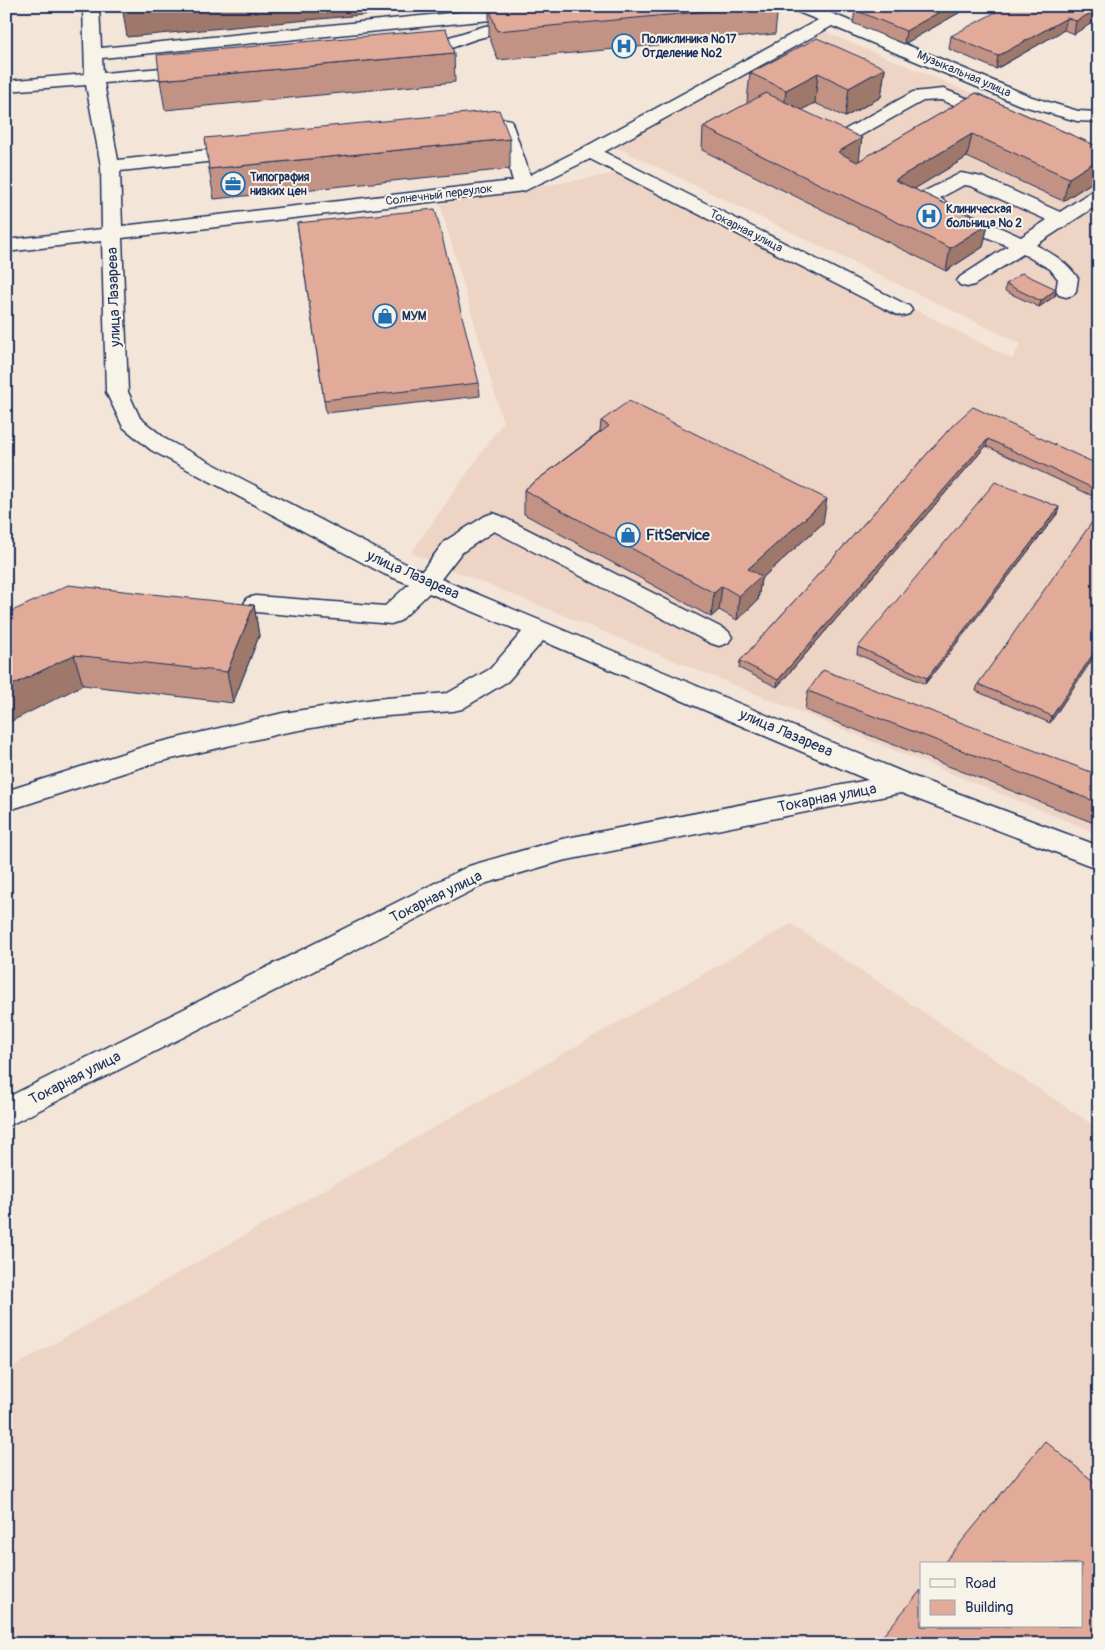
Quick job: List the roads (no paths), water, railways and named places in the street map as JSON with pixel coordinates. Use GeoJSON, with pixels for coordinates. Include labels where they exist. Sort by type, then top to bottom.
{"type":"FeatureCollection","features":[{"type":"Feature","properties":{"kind":"street","name":"улица Лазарева"},"geometry":{"type":"LineString","coordinates":[[91,6],[94,79],[110,166],[118,392],[131,422],[159,445],[393,568],[902,783],[1099,858]]}},
{"type":"Feature","properties":{"kind":"street"},"geometry":{"type":"LineString","coordinates":[[93,54],[531,11],[529,6]]}},
{"type":"Feature","properties":{"kind":"street","name":"Музыкальная улица"},"geometry":{"type":"LineString","coordinates":[[799,6],[1026,100],[1077,116],[1099,117]]}},
{"type":"Feature","properties":{"kind":"street","name":"Солнечный переулок"},"geometry":{"type":"LineString","coordinates":[[6,246],[524,185],[590,152],[832,19]]}},
{"type":"Feature","properties":{"kind":"street"},"geometry":{"type":"LineString","coordinates":[[399,52],[429,49],[485,31],[544,26]]}},
{"type":"Feature","properties":{"kind":"street"},"geometry":{"type":"LineString","coordinates":[[6,86],[212,68]]}},
{"type":"Feature","properties":{"kind":"street"},"geometry":{"type":"LineString","coordinates":[[852,133],[919,96],[943,94],[971,77]]}},
{"type":"Feature","properties":{"kind":"street"},"geometry":{"type":"LineString","coordinates":[[943,94],[1005,120],[1026,100]]}},
{"type":"Feature","properties":{"kind":"street"},"geometry":{"type":"LineString","coordinates":[[446,131],[505,124],[524,185]]}},
{"type":"Feature","properties":{"kind":"street"},"geometry":{"type":"LineString","coordinates":[[110,166],[258,151]]}},
{"type":"Feature","properties":{"kind":"street","name":"Токарная улица"},"geometry":{"type":"LineString","coordinates":[[590,152],[902,310]]}},
{"type":"Feature","properties":{"kind":"street"},"geometry":{"type":"LineString","coordinates":[[1061,219],[975,181],[961,179],[930,196],[931,200],[941,208],[1022,245],[1058,266],[1068,278],[1066,291]]}},
{"type":"Feature","properties":{"kind":"street"},"geometry":{"type":"LineString","coordinates":[[967,280],[1099,195]]}},
{"type":"Feature","properties":{"kind":"street"},"geometry":{"type":"LineString","coordinates":[[256,604],[391,615],[426,582],[452,546],[493,521],[719,637]]}},
{"type":"Feature","properties":{"kind":"street"},"geometry":{"type":"LineString","coordinates":[[6,802],[152,754],[283,723],[374,708],[453,702],[500,675],[539,629]]}},
{"type":"Feature","properties":{"kind":"street","name":"Токарная улица"},"geometry":{"type":"LineString","coordinates":[[6,1113],[479,874],[562,850],[902,783]]}},
{"type":"Feature","properties":{"kind":"place","name":"Поликлиника №17 Отделение №2"},"geometry":{"type":"Point","coordinates":[624,46]}},
{"type":"Feature","properties":{"kind":"place","name":"Типография низких цен"},"geometry":{"type":"Point","coordinates":[233,184]}},
{"type":"Feature","properties":{"kind":"place","name":"Клиническая больница № 2"},"geometry":{"type":"Point","coordinates":[929,216]}},
{"type":"Feature","properties":{"kind":"place","name":"МУМ"},"geometry":{"type":"Point","coordinates":[385,316]}},
{"type":"Feature","properties":{"kind":"place","name":"FitService"},"geometry":{"type":"Point","coordinates":[628,535]}}]}
